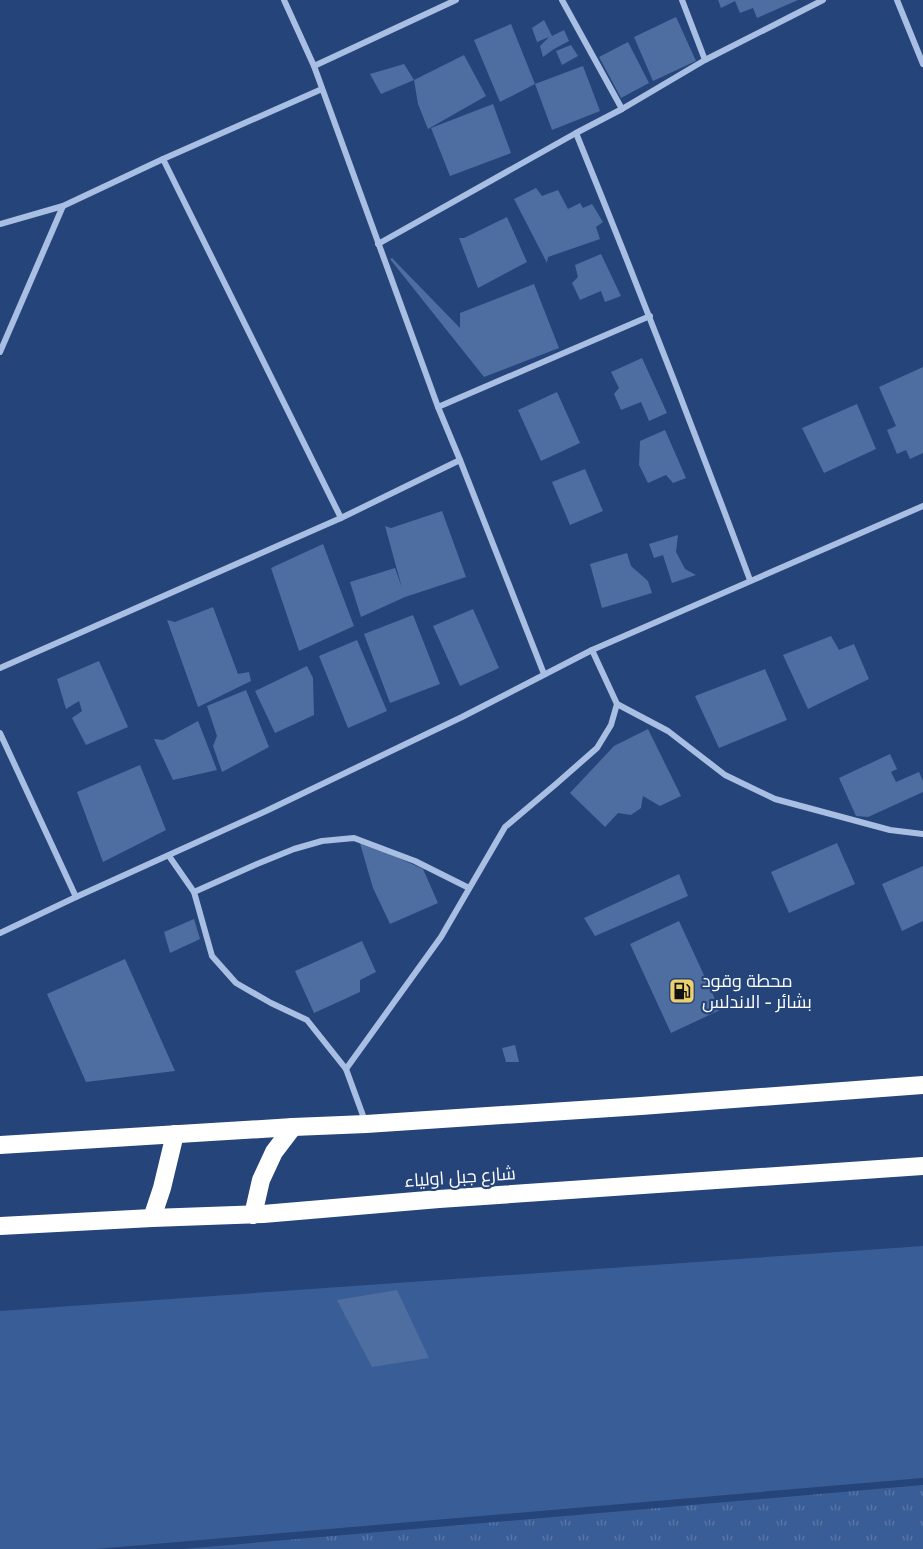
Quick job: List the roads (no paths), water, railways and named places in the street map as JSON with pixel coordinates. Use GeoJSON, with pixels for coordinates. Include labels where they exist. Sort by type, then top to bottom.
{"type":"FeatureCollection","features":[{"type":"Feature","properties":{"kind":"highway"},"geometry":{"type":"LineString","coordinates":[[0,1145],[366,1124],[923,1085]]}},
{"type":"Feature","properties":{"kind":"highway"},"geometry":{"type":"LineString","coordinates":[[253,1215],[261,1180],[274,1152],[293,1127]]}},
{"type":"Feature","properties":{"kind":"highway"},"geometry":{"type":"LineString","coordinates":[[152,1218],[175,1134]]}},
{"type":"Feature","properties":{"kind":"highway","name":"شارع جبل اولياء"},"geometry":{"type":"LineString","coordinates":[[0,1226],[253,1215],[440,1199],[923,1166]]}},
{"type":"Feature","properties":{"kind":"street"},"geometry":{"type":"LineString","coordinates":[[284,0],[314,66],[438,407],[544,674]]}},
{"type":"Feature","properties":{"kind":"street"},"geometry":{"type":"LineString","coordinates":[[314,66],[456,0]]}},
{"type":"Feature","properties":{"kind":"street"},"geometry":{"type":"LineString","coordinates":[[562,0],[621,109]]}},
{"type":"Feature","properties":{"kind":"street"},"geometry":{"type":"LineString","coordinates":[[682,0],[705,60]]}},
{"type":"Feature","properties":{"kind":"street"},"geometry":{"type":"LineString","coordinates":[[378,244],[705,60],[824,0]]}},
{"type":"Feature","properties":{"kind":"street"},"geometry":{"type":"LineString","coordinates":[[897,0],[923,64]]}},
{"type":"Feature","properties":{"kind":"street"},"geometry":{"type":"LineString","coordinates":[[0,224],[63,206],[322,89]]}},
{"type":"Feature","properties":{"kind":"street"},"geometry":{"type":"LineString","coordinates":[[576,133],[696,434],[750,580]]}},
{"type":"Feature","properties":{"kind":"street"},"geometry":{"type":"LineString","coordinates":[[163,159],[341,518]]}},
{"type":"Feature","properties":{"kind":"street"},"geometry":{"type":"LineString","coordinates":[[0,352],[63,206]]}},
{"type":"Feature","properties":{"kind":"street"},"geometry":{"type":"LineString","coordinates":[[438,407],[650,316]]}},
{"type":"Feature","properties":{"kind":"street"},"geometry":{"type":"LineString","coordinates":[[0,668],[341,518],[460,460]]}},
{"type":"Feature","properties":{"kind":"street"},"geometry":{"type":"LineString","coordinates":[[0,933],[169,856],[462,717],[592,650],[923,506]]}},
{"type":"Feature","properties":{"kind":"street"},"geometry":{"type":"LineString","coordinates":[[592,650],[617,704],[668,731],[725,775],[775,799],[890,830],[923,834]]}},
{"type":"Feature","properties":{"kind":"street"},"geometry":{"type":"LineString","coordinates":[[346,1069],[441,937],[505,827],[597,748],[611,725],[617,704]]}},
{"type":"Feature","properties":{"kind":"street"},"geometry":{"type":"LineString","coordinates":[[0,733],[76,897]]}},
{"type":"Feature","properties":{"kind":"street"},"geometry":{"type":"LineString","coordinates":[[194,892],[294,849],[322,841],[354,838],[415,861],[469,888]]}},
{"type":"Feature","properties":{"kind":"street"},"geometry":{"type":"LineString","coordinates":[[169,856],[194,892],[212,956],[236,982],[271,1003],[307,1020],[346,1069],[366,1124]]}},
{"type":"Feature","properties":{"kind":"place","name":"محطة وقود بشائر - الاندلس"},"geometry":{"type":"Point","coordinates":[682,991]}}]}
